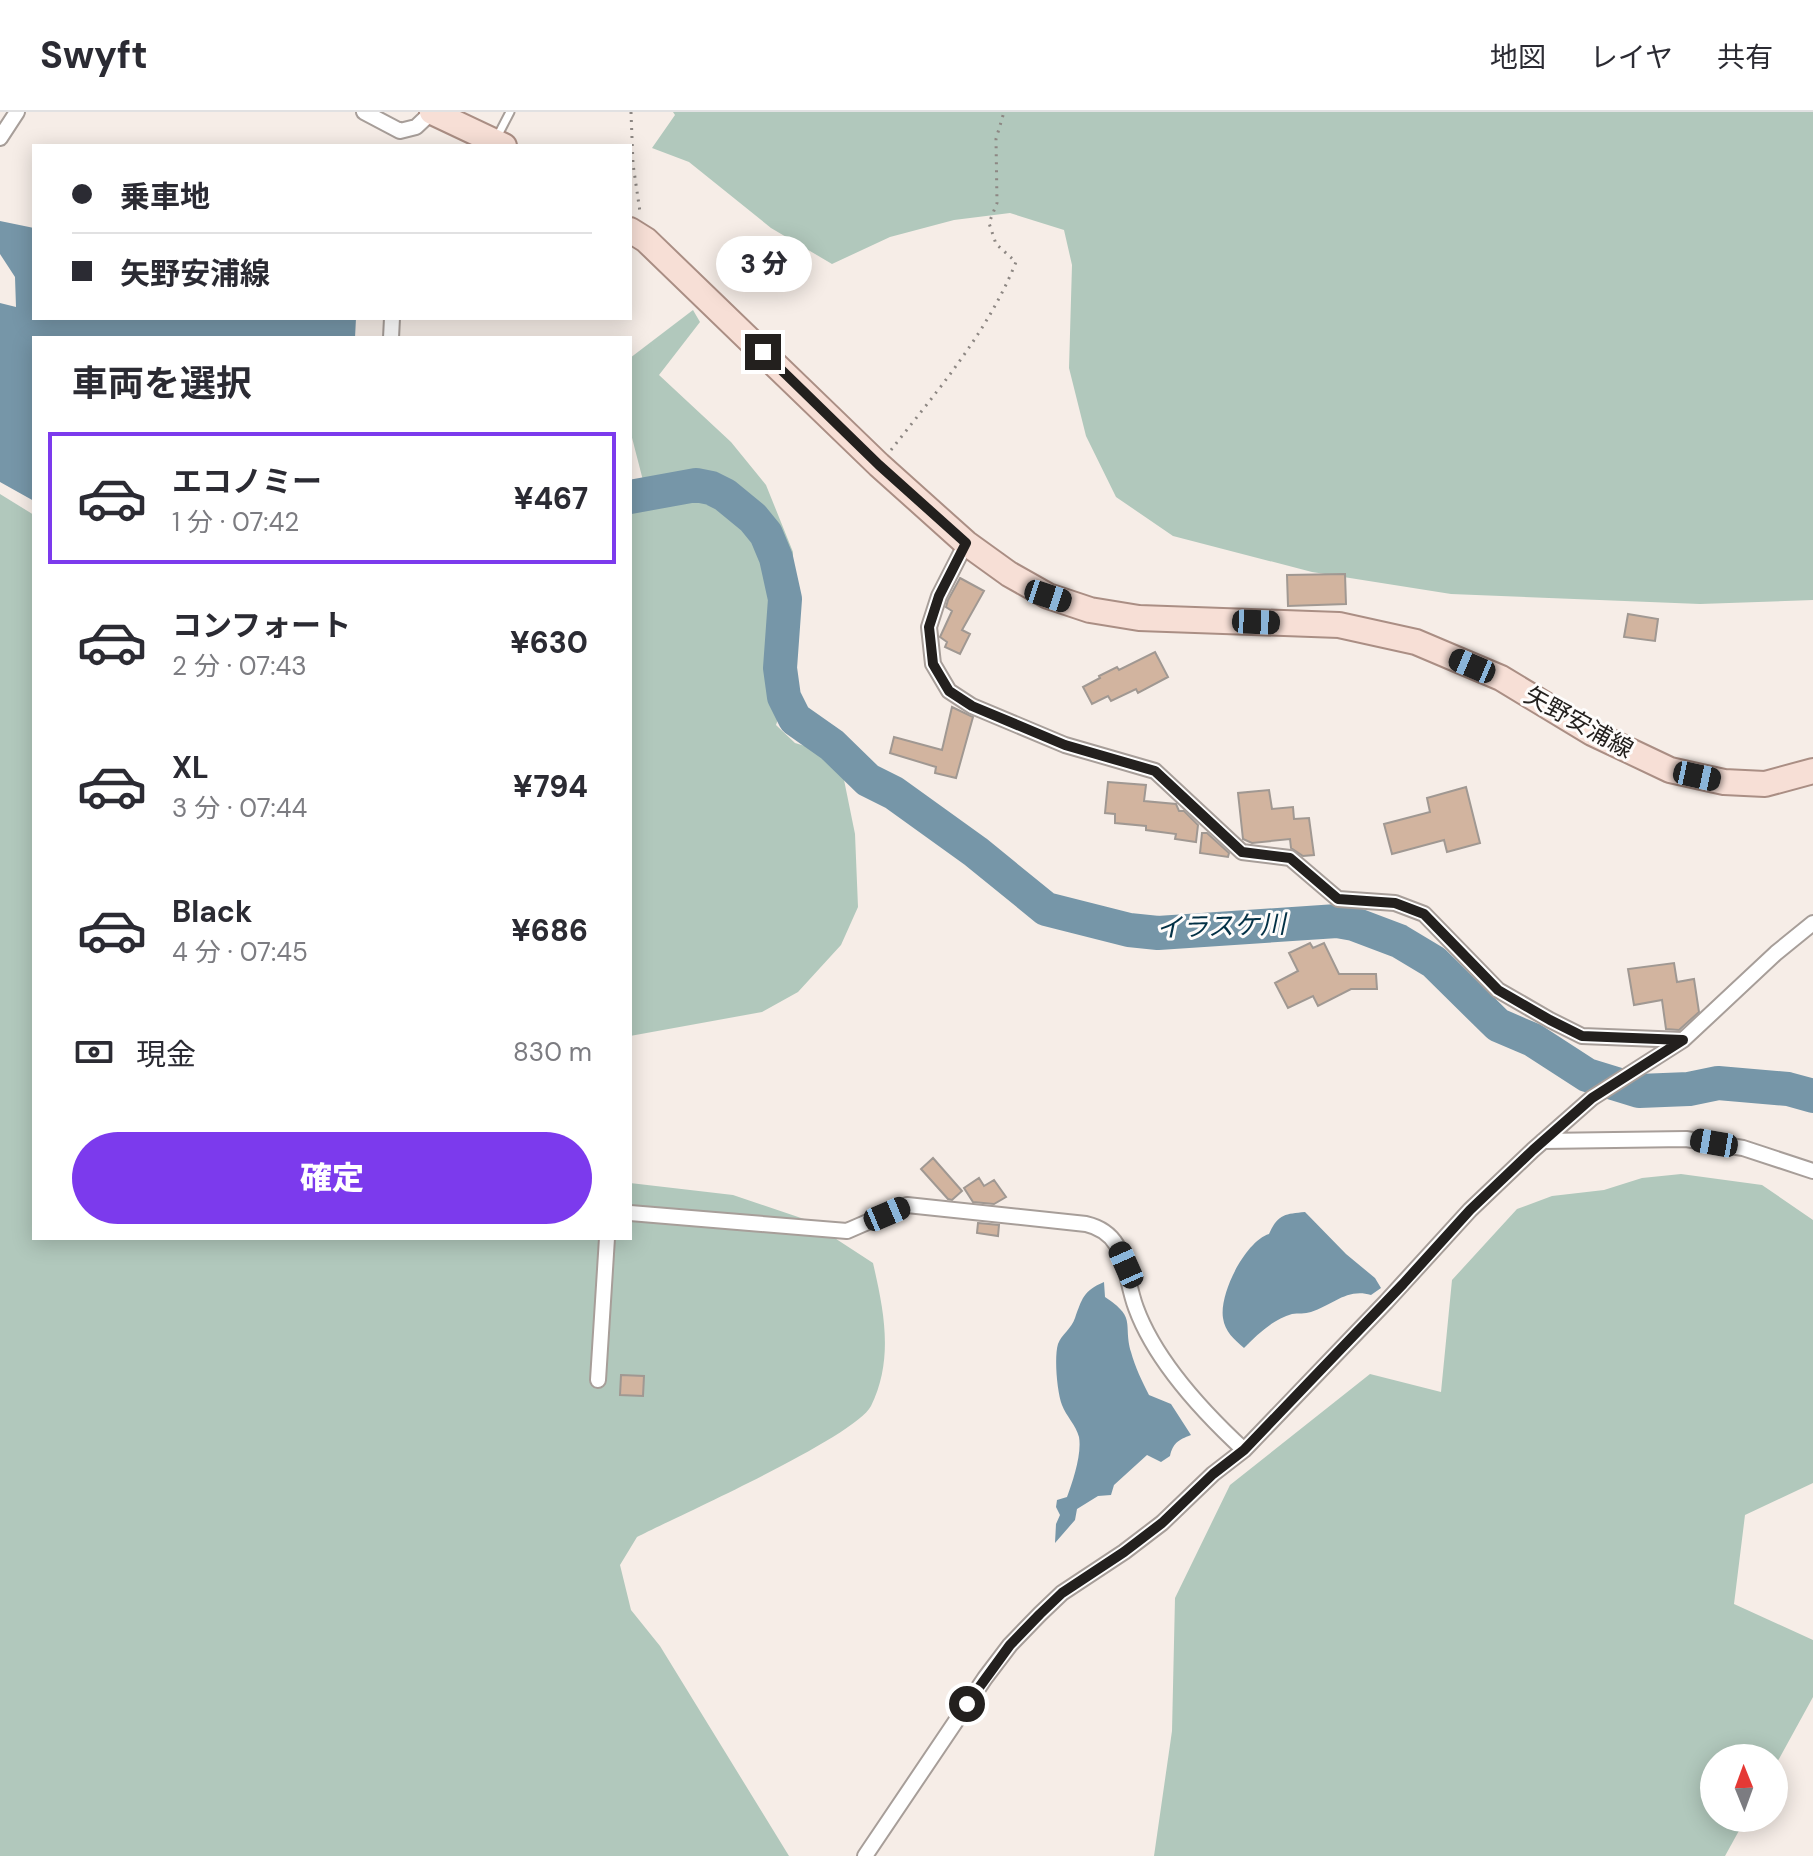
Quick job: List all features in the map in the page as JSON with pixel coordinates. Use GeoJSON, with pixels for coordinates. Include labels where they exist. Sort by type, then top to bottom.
{"type":"FeatureCollection","features":[{"type":"Feature","properties":{"kind":"main road"},"geometry":{"type":"LineString","coordinates":[[432,112],[500,143]]}},
{"type":"Feature","properties":{"kind":"main road","name":"矢野安浦線"},"geometry":{"type":"LineString","coordinates":[[638,235],[879,465],[966,543],[1009,574],[1048,596],[1090,610],[1139,618],[1339,625],[1416,642],[1501,678],[1592,733],[1670,770],[1724,782],[1765,784],[1813,771]]}},
{"type":"Feature","properties":{"kind":"street"},"geometry":{"type":"LineString","coordinates":[[0,138],[17,112]]}},
{"type":"Feature","properties":{"kind":"street"},"geometry":{"type":"LineString","coordinates":[[364,112],[401,138],[432,112]]}},
{"type":"Feature","properties":{"kind":"street"},"geometry":{"type":"LineString","coordinates":[[966,543],[939,596],[929,627],[933,664],[949,691],[972,706],[1065,745],[1155,771],[1242,852],[1290,858],[1338,899],[1395,903],[1424,914],[1498,990],[1582,1036],[1683,1040]]}},
{"type":"Feature","properties":{"kind":"street"},"geometry":{"type":"LineString","coordinates":[[865,1856],[1010,1645],[1062,1593],[1162,1523],[1213,1474],[1244,1450],[1470,1210],[1543,1141],[1592,1098],[1683,1040],[1776,953],[1813,923]]}},
{"type":"Feature","properties":{"kind":"street"},"geometry":{"type":"LineString","coordinates":[[1543,1141],[1686,1139],[1743,1148],[1813,1171]]}},
{"type":"Feature","properties":{"kind":"street"},"geometry":{"type":"LineString","coordinates":[[632,1213],[847,1231],[907,1205],[1102,1228],[1116,1244],[1126,1265],[1136,1308],[1154,1344],[1201,1409],[1244,1450]]}},
{"type":"Feature","properties":{"kind":"street"},"geometry":{"type":"LineString","coordinates":[[598,1380],[607,1240]]}},
{"type":"Feature","properties":{"kind":"lane"},"geometry":{"type":"LineString","coordinates":[[500,143],[510,112]]}},
{"type":"Feature","properties":{"kind":"path"},"geometry":{"type":"LineString","coordinates":[[631,112],[638,235]]}},
{"type":"Feature","properties":{"kind":"path"},"geometry":{"type":"LineString","coordinates":[[879,465],[946,381],[1007,283],[1016,262],[996,244],[989,223],[997,203],[996,139],[1004,112]]}},
{"type":"Feature","properties":{"kind":"green space"},"geometry":{"type":"Polygon","coordinates":[[[673,112],[1813,112],[1813,600],[1700,604],[1451,594],[1312,572],[1173,536],[1116,497],[1086,436],[1069,368],[1072,265],[1064,230],[1010,213],[954,220],[890,237],[832,264],[771,228],[689,162],[652,148],[675,115],[673,112]]]}},
{"type":"Feature","properties":{"kind":"green space"},"geometry":{"type":"Polygon","coordinates":[[[693,310],[700,322],[659,375],[731,442],[766,485],[793,552],[789,686],[776,725],[795,743],[825,752],[841,765],[855,834],[858,907],[841,945],[798,992],[762,1012],[632,1036],[632,500],[647,496],[632,438],[632,356],[693,310]]]}},
{"type":"Feature","properties":{"kind":"green space"},"geometry":{"type":"Polygon","coordinates":[[[0,494],[32,514],[32,1240],[632,1240],[632,1183],[733,1195],[807,1220],[873,1263],[881,1299],[885,1353],[883,1371],[871,1406],[858,1420],[801,1456],[637,1537],[620,1565],[631,1610],[660,1646],[789,1856],[0,1856],[0,494]]]}},
{"type":"Feature","properties":{"kind":"green space"},"geometry":{"type":"Polygon","coordinates":[[[1681,1174],[1762,1185],[1813,1220],[1813,1483],[1745,1515],[1734,1604],[1813,1640],[1813,1697],[1787,1744],[1700,1744],[1700,1832],[1738,1832],[1725,1856],[1154,1856],[1172,1731],[1175,1598],[1230,1485],[1370,1374],[1441,1392],[1452,1280],[1517,1209],[1552,1196],[1604,1190],[1642,1178],[1681,1174]]]}},
{"type":"Feature","properties":{"kind":"water"},"geometry":{"type":"Polygon","coordinates":[[[0,221],[32,228],[32,320],[356,320],[355,336],[32,336],[32,500],[0,482],[0,303],[16,307],[15,277],[0,254],[0,221]]]}},
{"type":"Feature","properties":{"kind":"water"},"geometry":{"type":"Polygon","coordinates":[[[1305,1212],[1346,1254],[1375,1278],[1381,1288],[1371,1295],[1347,1295],[1311,1312],[1285,1316],[1244,1348],[1230,1335],[1224,1323],[1223,1308],[1230,1282],[1243,1257],[1269,1234],[1279,1219],[1305,1212]]]}},
{"type":"Feature","properties":{"kind":"water"},"geometry":{"type":"Polygon","coordinates":[[[1104,1282],[1105,1297],[1125,1316],[1133,1358],[1149,1395],[1171,1404],[1191,1435],[1177,1442],[1170,1456],[1161,1462],[1147,1455],[1114,1485],[1111,1495],[1098,1496],[1077,1509],[1075,1520],[1055,1543],[1060,1515],[1057,1500],[1067,1497],[1080,1444],[1078,1433],[1060,1399],[1057,1350],[1059,1341],[1074,1322],[1084,1296],[1104,1282]]]}},
{"type":"Feature","properties":{"kind":"building"},"geometry":{"type":"Polygon","coordinates":[[[1345,574],[1346,604],[1288,606],[1287,575],[1345,574]]]}},
{"type":"Feature","properties":{"kind":"building"},"geometry":{"type":"Polygon","coordinates":[[[960,578],[984,591],[962,630],[970,634],[960,654],[945,647],[947,642],[940,637],[952,611],[946,607],[948,600],[960,578]]]}},
{"type":"Feature","properties":{"kind":"building"},"geometry":{"type":"Polygon","coordinates":[[[1628,614],[1658,619],[1655,641],[1624,637],[1628,614]]]}},
{"type":"Feature","properties":{"kind":"building"},"geometry":{"type":"Polygon","coordinates":[[[1155,652],[1168,677],[1138,693],[1136,689],[1111,701],[1108,696],[1092,704],[1083,687],[1117,667],[1119,670],[1155,652]]]}},
{"type":"Feature","properties":{"kind":"building"},"geometry":{"type":"Polygon","coordinates":[[[952,707],[973,717],[956,778],[935,773],[936,767],[890,753],[894,737],[942,750],[952,707]]]}},
{"type":"Feature","properties":{"kind":"building"},"geometry":{"type":"Polygon","coordinates":[[[1108,782],[1146,785],[1144,801],[1176,804],[1179,811],[1184,811],[1198,825],[1196,842],[1175,839],[1176,834],[1146,830],[1146,826],[1115,823],[1115,814],[1105,813],[1108,782]]]}},
{"type":"Feature","properties":{"kind":"building"},"geometry":{"type":"Polygon","coordinates":[[[1466,787],[1480,843],[1447,852],[1444,840],[1392,854],[1384,824],[1430,812],[1427,798],[1466,787]]]}},
{"type":"Feature","properties":{"kind":"building"},"geometry":{"type":"Polygon","coordinates":[[[1269,790],[1272,809],[1293,807],[1294,819],[1309,818],[1314,855],[1303,856],[1291,848],[1290,839],[1252,843],[1243,839],[1238,793],[1269,790]]]}},
{"type":"Feature","properties":{"kind":"building"},"geometry":{"type":"Polygon","coordinates":[[[1202,833],[1207,833],[1229,853],[1228,857],[1200,853],[1202,833]]]}},
{"type":"Feature","properties":{"kind":"building"},"geometry":{"type":"Polygon","coordinates":[[[1310,943],[1313,948],[1324,943],[1339,974],[1376,974],[1377,989],[1351,989],[1318,1006],[1313,996],[1288,1008],[1275,983],[1298,971],[1289,953],[1310,943]]]}},
{"type":"Feature","properties":{"kind":"building"},"geometry":{"type":"Polygon","coordinates":[[[1674,963],[1677,982],[1694,979],[1699,1012],[1679,1030],[1666,1029],[1662,1000],[1634,1005],[1628,969],[1674,963]]]}},
{"type":"Feature","properties":{"kind":"building"},"geometry":{"type":"Polygon","coordinates":[[[933,1158],[962,1191],[952,1200],[921,1169],[933,1158]]]}},
{"type":"Feature","properties":{"kind":"building"},"geometry":{"type":"Polygon","coordinates":[[[979,1178],[984,1186],[994,1180],[1006,1197],[994,1204],[973,1202],[964,1188],[979,1178]]]}},
{"type":"Feature","properties":{"kind":"building"},"geometry":{"type":"Polygon","coordinates":[[[978,1223],[999,1225],[998,1236],[977,1233],[978,1223]]]}},
{"type":"Feature","properties":{"kind":"building"},"geometry":{"type":"Polygon","coordinates":[[[621,1375],[644,1376],[643,1396],[620,1395],[621,1375]]]}},
{"type":"Feature","properties":{"kind":"waterway","name":"イラスケ川"},"geometry":{"type":"LineString","coordinates":[[632,497],[696,485],[725,495],[753,518],[766,534],[776,558],[785,599],[780,668],[784,697],[795,719],[832,745],[868,780],[894,793],[976,852],[1046,909],[1129,930],[1158,933],[1337,921],[1354,924],[1399,941],[1434,962],[1498,1025],[1533,1040],[1587,1075],[1639,1091],[1689,1089],[1718,1083],[1788,1089],[1813,1096]]}},
{"type":"Feature","properties":{"kind":"route"},"geometry":{"type":"LineString","coordinates":[[763,352],[879,465],[966,543],[939,596],[929,627],[933,664],[949,691],[972,706],[1065,745],[1155,771],[1242,852],[1290,858],[1338,899],[1395,903],[1424,914],[1498,990],[1582,1036],[1683,1040],[1592,1098],[1533,1150],[1470,1210],[1244,1450],[1213,1474],[1162,1523],[1062,1593],[1040,1614],[1010,1645],[967,1704]]}}]}
